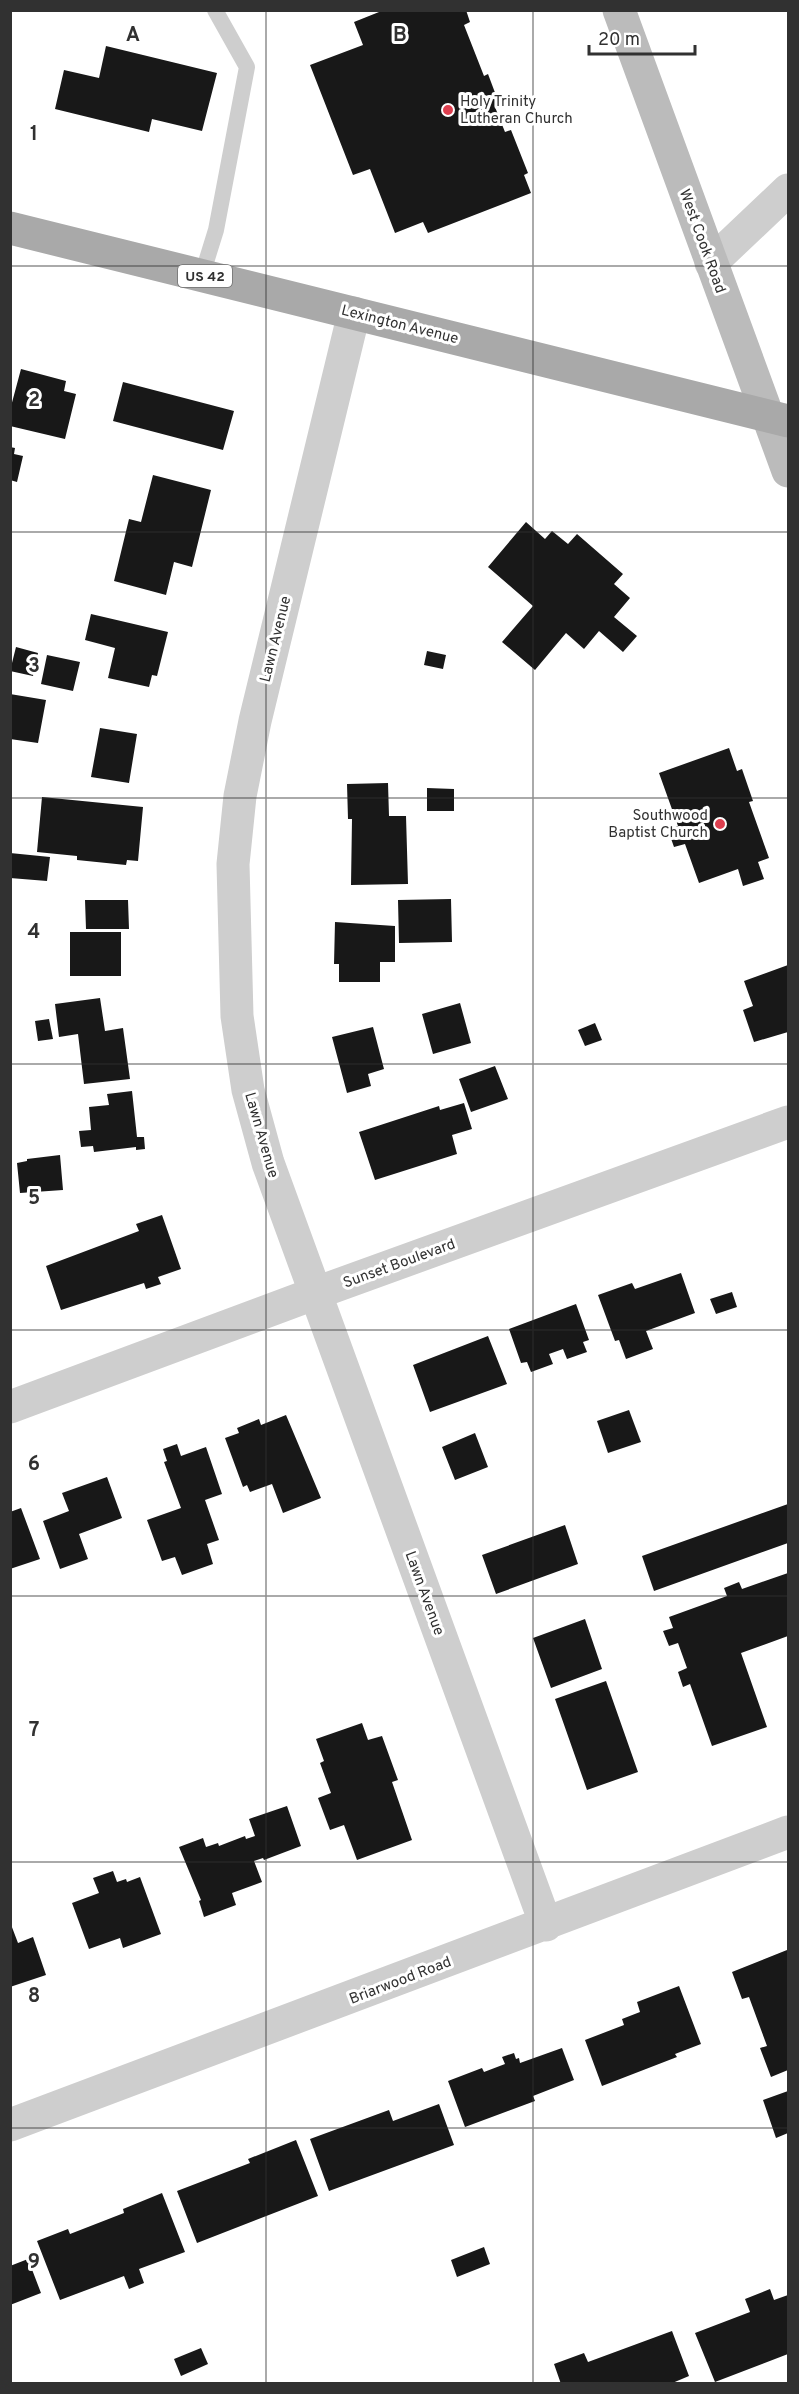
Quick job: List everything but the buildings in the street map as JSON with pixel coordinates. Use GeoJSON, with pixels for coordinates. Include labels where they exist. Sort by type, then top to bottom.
{"type":"FeatureCollection","features":[{"type":"Feature","properties":{"kind":"main road","name":"West Cook Road"},"geometry":{"type":"LineString","coordinates":[[619,10],[711,263],[778,418],[789,471]]}},
{"type":"Feature","properties":{"kind":"main road","name":"Lexington Avenue"},"geometry":{"type":"LineString","coordinates":[[10,228],[778,418]]}},
{"type":"Feature","properties":{"kind":"street"},"geometry":{"type":"LineString","coordinates":[[711,263],[789,190]]}},
{"type":"Feature","properties":{"kind":"street","name":"Lawn Avenue"},"geometry":{"type":"LineString","coordinates":[[354,313],[255,722],[240,796],[233,864],[237,1016],[248,1090],[268,1163],[546,1925]]}},
{"type":"Feature","properties":{"kind":"street","name":"Sunset Boulevard"},"geometry":{"type":"LineString","coordinates":[[10,1407],[316,1293],[789,1122]]}},
{"type":"Feature","properties":{"kind":"street","name":"Briarwood Road"},"geometry":{"type":"LineString","coordinates":[[10,2125],[789,1832]]}},
{"type":"Feature","properties":{"kind":"lane"},"geometry":{"type":"LineString","coordinates":[[202,276],[216,230],[247,67],[215,10]]}},
{"type":"Feature","properties":{"kind":"place","name":"Holy Trinity Lutheran Church"},"geometry":{"type":"Point","coordinates":[448,110]}},
{"type":"Feature","properties":{"kind":"place","name":"Southwood Baptist Church"},"geometry":{"type":"Point","coordinates":[720,824]}}]}
